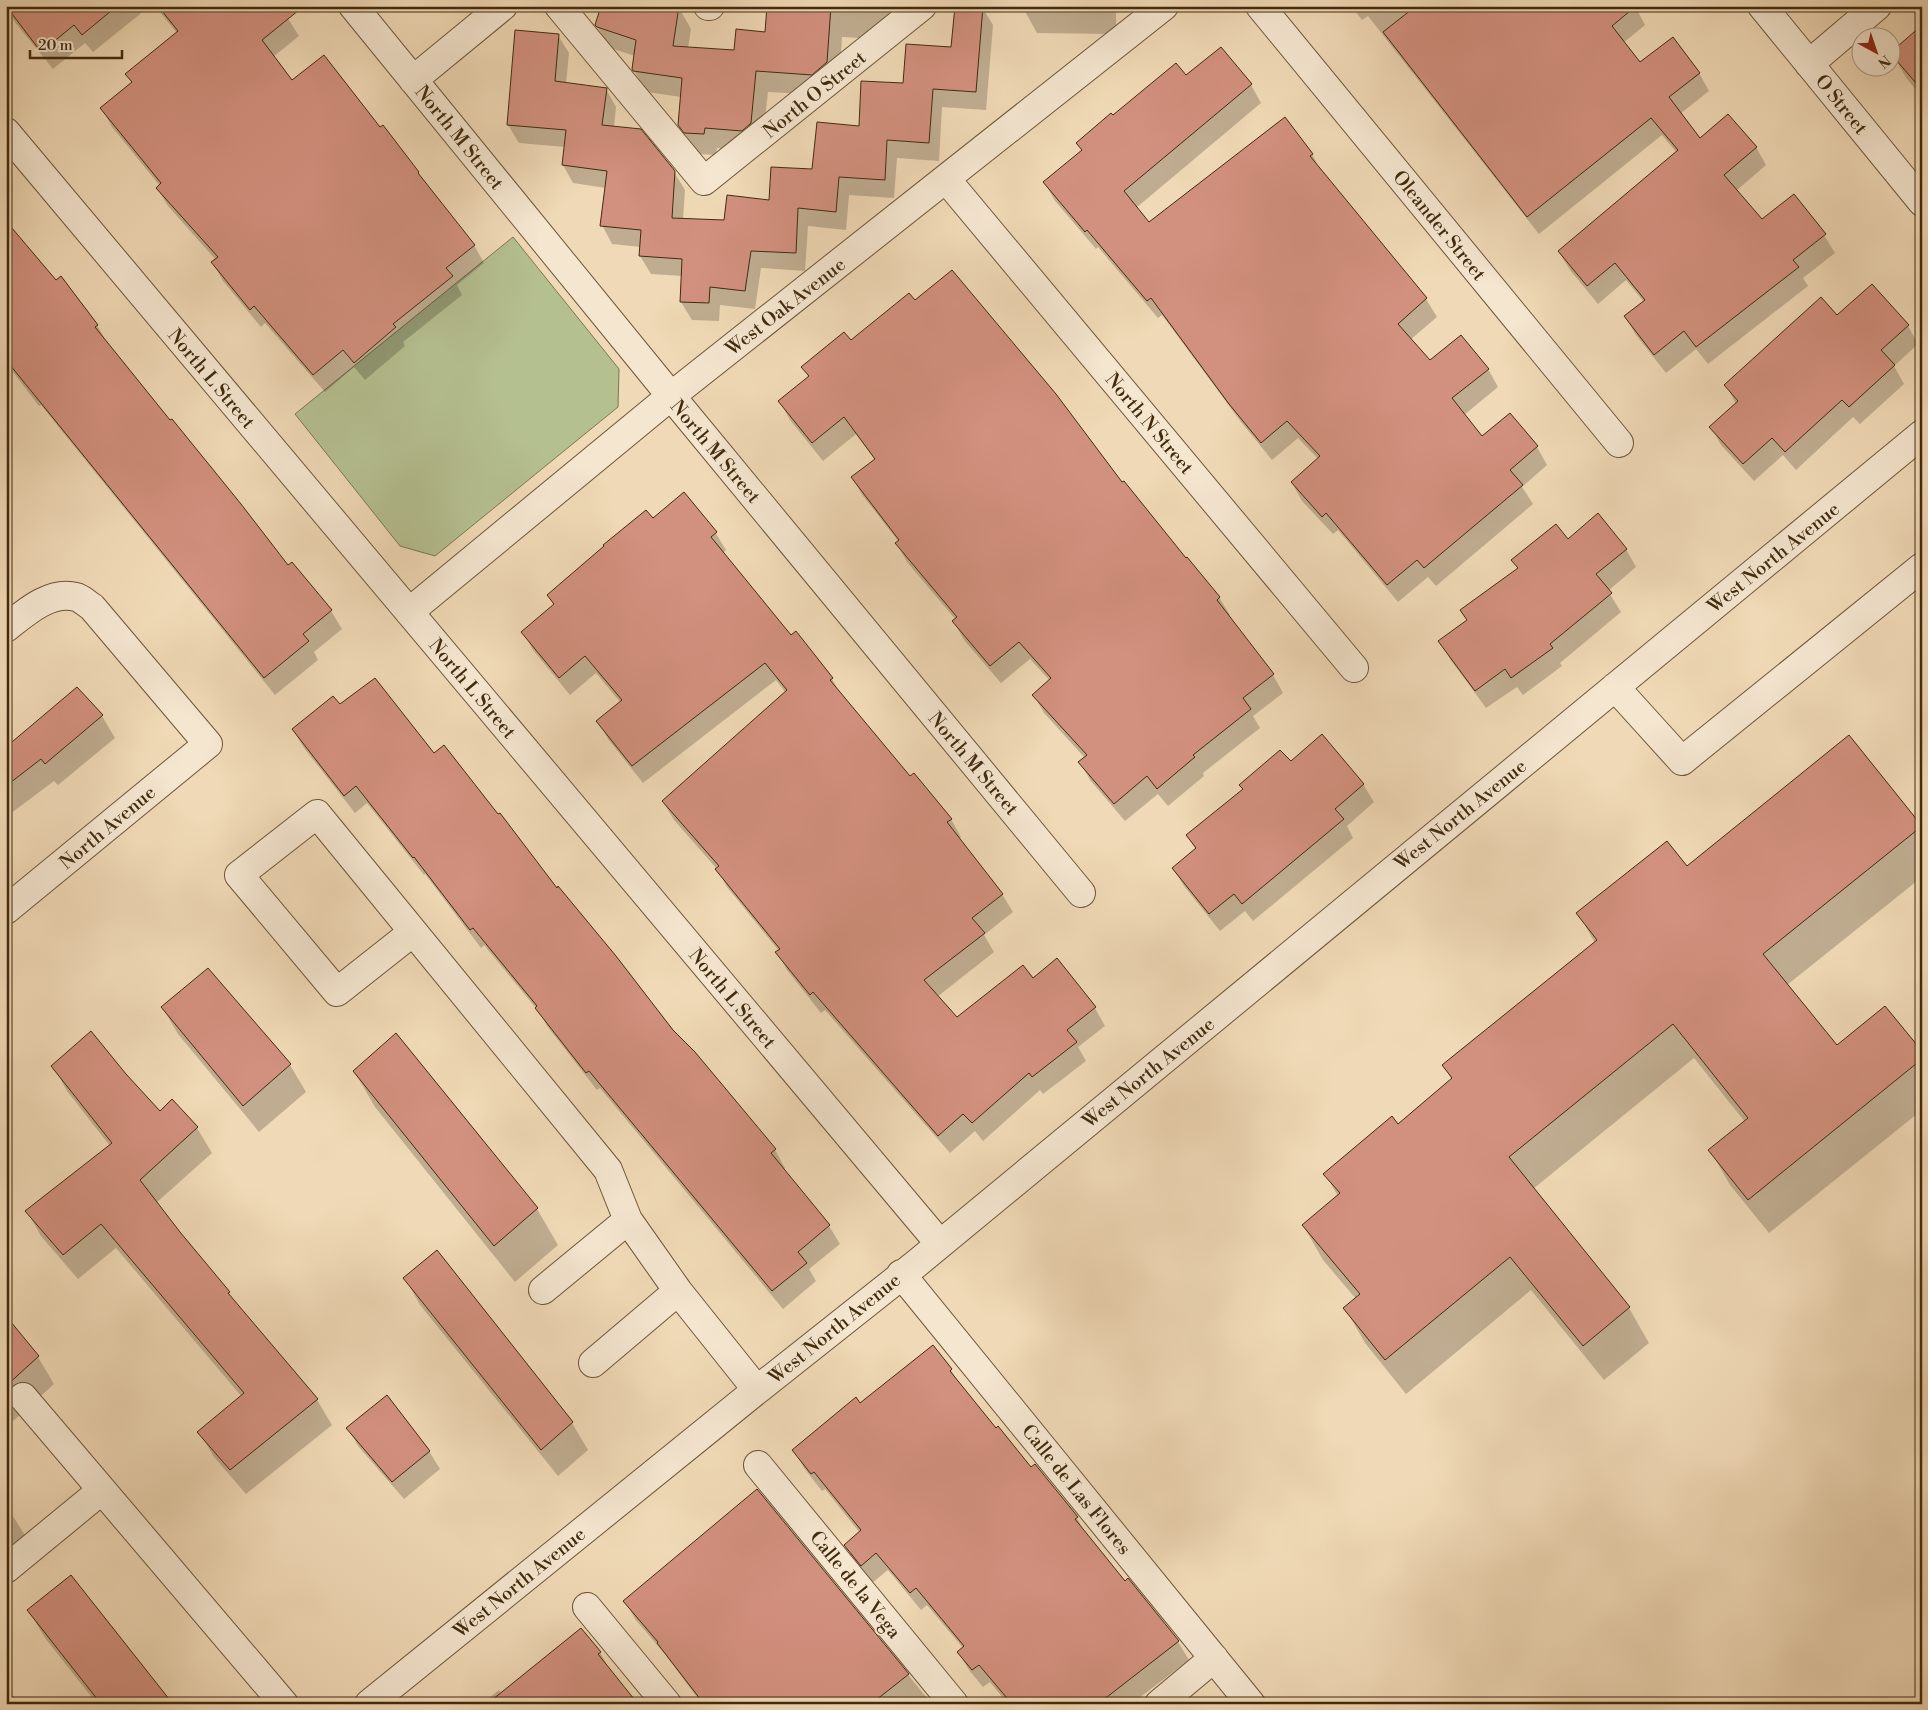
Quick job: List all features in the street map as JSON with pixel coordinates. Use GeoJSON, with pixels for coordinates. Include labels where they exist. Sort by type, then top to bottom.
{"type":"FeatureCollection","features":[{"type":"Feature","properties":{"kind":"street","name":"North M Street"},"geometry":{"type":"LineString","coordinates":[[353,6],[671,396],[1081,893]]}},
{"type":"Feature","properties":{"kind":"street"},"geometry":{"type":"LineString","coordinates":[[413,80],[503,6]]}},
{"type":"Feature","properties":{"kind":"street","name":"North O Street"},"geometry":{"type":"LineString","coordinates":[[559,6],[704,181],[922,6]]}},
{"type":"Feature","properties":{"kind":"street","name":"West Oak Avenue"},"geometry":{"type":"LineString","coordinates":[[409,612],[671,396],[1164,6]]}},
{"type":"Feature","properties":{"kind":"street","name":"Oleander Street"},"geometry":{"type":"LineString","coordinates":[[1260,6],[1620,443]]}},
{"type":"Feature","properties":{"kind":"street","name":"O Street"},"geometry":{"type":"LineString","coordinates":[[1762,6],[1922,202]]}},
{"type":"Feature","properties":{"kind":"street"},"geometry":{"type":"LineString","coordinates":[[1809,64],[1877,6]]}},
{"type":"Feature","properties":{"kind":"street","name":"North L Street"},"geometry":{"type":"LineString","coordinates":[[6,132],[940,1244]]}},
{"type":"Feature","properties":{"kind":"street","name":"North N Street"},"geometry":{"type":"LineString","coordinates":[[946,179],[1354,668]]}},
{"type":"Feature","properties":{"kind":"street","name":"West North Avenue"},"geometry":{"type":"LineString","coordinates":[[369,1704],[756,1390],[940,1244],[1922,434]]}},
{"type":"Feature","properties":{"kind":"street"},"geometry":{"type":"LineString","coordinates":[[1615,687],[1682,761],[1922,567]]}},
{"type":"Feature","properties":{"kind":"street","name":"North Avenue"},"geometry":{"type":"LineString","coordinates":[[6,628],[25,613],[55,596],[76,597],[92,607],[208,744],[6,910]]}},
{"type":"Feature","properties":{"kind":"street"},"geometry":{"type":"LineString","coordinates":[[413,932],[337,992],[239,875],[317,814],[608,1170],[628,1220],[678,1291],[756,1390]]}},
{"type":"Feature","properties":{"kind":"street"},"geometry":{"type":"LineString","coordinates":[[543,1290],[628,1220]]}},
{"type":"Feature","properties":{"kind":"street","name":"Calle de Las Flores"},"geometry":{"type":"LineString","coordinates":[[901,1274],[1251,1704]]}},
{"type":"Feature","properties":{"kind":"street"},"geometry":{"type":"LineString","coordinates":[[593,1362],[678,1291]]}},
{"type":"Feature","properties":{"kind":"street"},"geometry":{"type":"LineString","coordinates":[[23,1398],[284,1704]]}},
{"type":"Feature","properties":{"kind":"street","name":"Calle de la Vega"},"geometry":{"type":"LineString","coordinates":[[758,1464],[954,1704]]}},
{"type":"Feature","properties":{"kind":"street"},"geometry":{"type":"LineString","coordinates":[[6,1569],[102,1490]]}},
{"type":"Feature","properties":{"kind":"street"},"geometry":{"type":"LineString","coordinates":[[587,1607],[667,1704]]}},
{"type":"Feature","properties":{"kind":"street"},"geometry":{"type":"LineString","coordinates":[[1159,1704],[1214,1658]]}},
{"type":"Feature","properties":{"kind":"green space"},"geometry":{"type":"Polygon","coordinates":[[[513,237],[619,369],[618,407],[435,556],[400,546],[295,414],[513,237]]]}},
{"type":"Feature","properties":{"kind":"building"},"geometry":{"type":"Polygon","coordinates":[[[6,6],[117,6],[82,35],[74,25],[41,52],[6,6]]]}},
{"type":"Feature","properties":{"kind":"building"},"geometry":{"type":"Polygon","coordinates":[[[158,6],[304,6],[262,40],[292,80],[324,55],[380,127],[383,125],[475,245],[446,268],[453,276],[393,324],[396,327],[354,363],[343,350],[313,375],[254,306],[250,310],[211,262],[218,257],[156,188],[161,183],[100,108],[132,82],[125,74],[178,31],[158,6]]]}},
{"type":"Feature","properties":{"kind":"building"},"geometry":{"type":"Polygon","coordinates":[[[601,6],[679,6],[673,46],[734,50],[736,29],[765,32],[767,6],[831,6],[827,62],[812,75],[756,71],[751,123],[742,131],[705,128],[704,134],[684,133],[678,125],[682,78],[633,71],[636,40],[597,27],[595,25],[601,6]]]}},
{"type":"Feature","properties":{"kind":"building"},"geometry":{"type":"Polygon","coordinates":[[[955,6],[983,6],[976,92],[933,89],[929,143],[887,140],[885,180],[839,177],[836,212],[798,208],[796,253],[751,251],[745,291],[710,287],[709,303],[680,302],[682,259],[639,256],[641,230],[600,226],[607,171],[562,165],[566,130],[507,125],[515,30],[559,34],[555,81],[607,88],[602,125],[641,129],[675,171],[672,218],[724,220],[727,195],[769,200],[771,167],[812,169],[817,122],[859,126],[861,81],[903,83],[906,44],[951,47],[955,6]]]}},
{"type":"Feature","properties":{"kind":"building"},"geometry":{"type":"Polygon","coordinates":[[[1416,6],[1636,6],[1612,26],[1640,62],[1673,37],[1700,73],[1669,97],[1700,138],[1728,114],[1757,147],[1724,175],[1762,219],[1794,194],[1826,234],[1793,260],[1799,267],[1696,347],[1684,331],[1654,355],[1624,316],[1645,300],[1615,263],[1587,286],[1558,251],[1678,150],[1651,118],[1527,217],[1383,32],[1416,6]]]}},
{"type":"Feature","properties":{"kind":"building"},"geometry":{"type":"Polygon","coordinates":[[[1922,25],[1922,90],[1900,65],[1900,44],[1922,25]]]}},
{"type":"Feature","properties":{"kind":"building"},"geometry":{"type":"Polygon","coordinates":[[[1221,47],[1252,84],[1124,191],[1149,222],[1285,117],[1313,154],[1310,156],[1427,298],[1398,324],[1430,360],[1461,335],[1489,369],[1452,398],[1482,436],[1510,413],[1538,446],[1510,470],[1523,485],[1424,568],[1417,560],[1387,585],[1326,513],[1322,517],[1291,482],[1320,456],[1287,421],[1261,443],[1229,404],[1151,298],[1147,301],[1087,230],[1085,232],[1043,182],[1082,150],[1076,143],[1111,113],[1113,115],[1176,63],[1186,75],[1221,47]]]}},
{"type":"Feature","properties":{"kind":"building"},"geometry":{"type":"Polygon","coordinates":[[[6,221],[56,280],[61,276],[98,325],[95,327],[170,420],[172,419],[288,565],[292,562],[332,610],[303,634],[309,641],[264,678],[6,360],[6,221]]]}},
{"type":"Feature","properties":{"kind":"building"},"geometry":{"type":"Polygon","coordinates":[[[952,270],[1056,394],[1122,482],[1124,481],[1220,597],[1217,600],[1274,674],[1243,698],[1251,709],[1193,755],[1195,757],[1157,789],[1147,776],[1114,804],[1078,762],[1087,755],[1032,695],[1051,678],[1019,642],[990,666],[952,621],[957,617],[895,543],[899,540],[851,477],[875,459],[844,417],[812,443],[778,401],[809,376],[801,367],[844,332],[851,340],[909,293],[915,300],[952,270]]]}},
{"type":"Feature","properties":{"kind":"building"},"geometry":{"type":"Polygon","coordinates":[[[1872,284],[1909,325],[1881,350],[1895,365],[1849,407],[1842,400],[1785,452],[1772,438],[1743,464],[1709,427],[1738,401],[1724,385],[1821,297],[1837,315],[1872,284]]]}},
{"type":"Feature","properties":{"kind":"building"},"geometry":{"type":"Polygon","coordinates":[[[684,492],[717,532],[711,537],[791,635],[796,631],[833,678],[830,680],[910,776],[914,773],[952,819],[947,822],[1003,894],[972,918],[985,933],[924,980],[957,1017],[1023,965],[1033,978],[1057,958],[1096,1007],[1067,1030],[1077,1042],[1032,1077],[1029,1073],[972,1123],[963,1114],[938,1136],[813,992],[810,995],[775,952],[780,949],[715,869],[719,866],[662,801],[787,690],[765,663],[632,766],[596,721],[622,700],[585,656],[559,678],[521,632],[554,604],[547,595],[603,545],[646,510],[653,518],[684,492]]]}},
{"type":"Feature","properties":{"kind":"building"},"geometry":{"type":"Polygon","coordinates":[[[1598,513],[1627,549],[1596,574],[1612,593],[1550,644],[1553,648],[1511,678],[1505,669],[1475,691],[1438,641],[1467,620],[1460,610],[1518,568],[1511,560],[1556,524],[1568,539],[1598,513]]]}},
{"type":"Feature","properties":{"kind":"building"},"geometry":{"type":"Polygon","coordinates":[[[375,678],[434,753],[444,745],[498,814],[500,813],[557,888],[558,886],[616,956],[673,1030],[695,1052],[776,1149],[771,1153],[830,1225],[798,1252],[807,1263],[772,1291],[589,1071],[586,1073],[535,1008],[537,1006],[473,928],[470,930],[356,786],[344,796],[292,729],[333,696],[340,704],[375,678]]]}},
{"type":"Feature","properties":{"kind":"building"},"geometry":{"type":"Polygon","coordinates":[[[77,687],[103,715],[45,764],[41,759],[6,786],[6,747],[77,687]]]}},
{"type":"Feature","properties":{"kind":"building"},"geometry":{"type":"Polygon","coordinates":[[[1322,734],[1364,784],[1335,809],[1344,819],[1242,904],[1234,894],[1209,914],[1172,868],[1196,848],[1186,835],[1243,789],[1239,785],[1280,750],[1291,761],[1322,734]]]}},
{"type":"Feature","properties":{"kind":"building"},"geometry":{"type":"Polygon","coordinates":[[[1849,735],[1922,826],[1763,954],[1837,1045],[1885,1006],[1922,1051],[1922,1059],[1748,1200],[1708,1150],[1748,1118],[1673,1024],[1509,1157],[1630,1307],[1583,1346],[1510,1257],[1385,1360],[1343,1308],[1360,1294],[1302,1225],[1340,1193],[1323,1174],[1392,1116],[1398,1124],[1452,1078],[1442,1065],[1597,940],[1576,913],[1667,841],[1687,866],[1849,735]]]}},
{"type":"Feature","properties":{"kind":"building"},"geometry":{"type":"Polygon","coordinates":[[[208,968],[291,1064],[243,1106],[161,1007],[208,968]]]}},
{"type":"Feature","properties":{"kind":"building"},"geometry":{"type":"Polygon","coordinates":[[[91,1031],[126,1074],[160,1111],[172,1099],[198,1127],[140,1180],[230,1292],[228,1293],[318,1399],[230,1470],[197,1432],[244,1393],[101,1224],[63,1255],[25,1211],[112,1143],[51,1066],[91,1031]]]}},
{"type":"Feature","properties":{"kind":"building"},"geometry":{"type":"Polygon","coordinates":[[[396,1033],[538,1208],[494,1246],[353,1071],[396,1033]]]}},
{"type":"Feature","properties":{"kind":"building"},"geometry":{"type":"Polygon","coordinates":[[[437,1250],[573,1422],[541,1450],[403,1278],[437,1250]]]}},
{"type":"Feature","properties":{"kind":"building"},"geometry":{"type":"Polygon","coordinates":[[[6,1316],[39,1356],[6,1386],[6,1316]]]}},
{"type":"Feature","properties":{"kind":"building"},"geometry":{"type":"Polygon","coordinates":[[[933,1345],[952,1369],[950,1371],[996,1428],[998,1426],[1031,1467],[1035,1464],[1078,1517],[1075,1519],[1125,1581],[1128,1578],[1179,1641],[1098,1704],[1012,1704],[979,1665],[972,1670],[957,1652],[964,1646],[916,1588],[910,1593],[876,1553],[861,1566],[844,1545],[861,1530],[814,1472],[811,1474],[792,1450],[856,1397],[860,1403],[933,1345]]]}},
{"type":"Feature","properties":{"kind":"building"},"geometry":{"type":"Polygon","coordinates":[[[387,1395],[430,1451],[392,1482],[346,1428],[387,1395]]]}},
{"type":"Feature","properties":{"kind":"building"},"geometry":{"type":"Polygon","coordinates":[[[757,1489],[909,1674],[871,1704],[704,1704],[658,1642],[623,1601],[757,1489]]]}},
{"type":"Feature","properties":{"kind":"building"},"geometry":{"type":"Polygon","coordinates":[[[71,1575],[173,1704],[101,1704],[27,1610],[71,1575]]]}},
{"type":"Feature","properties":{"kind":"building"},"geometry":{"type":"Polygon","coordinates":[[[581,1628],[601,1652],[598,1654],[638,1704],[487,1704],[581,1628]]]}}]}
